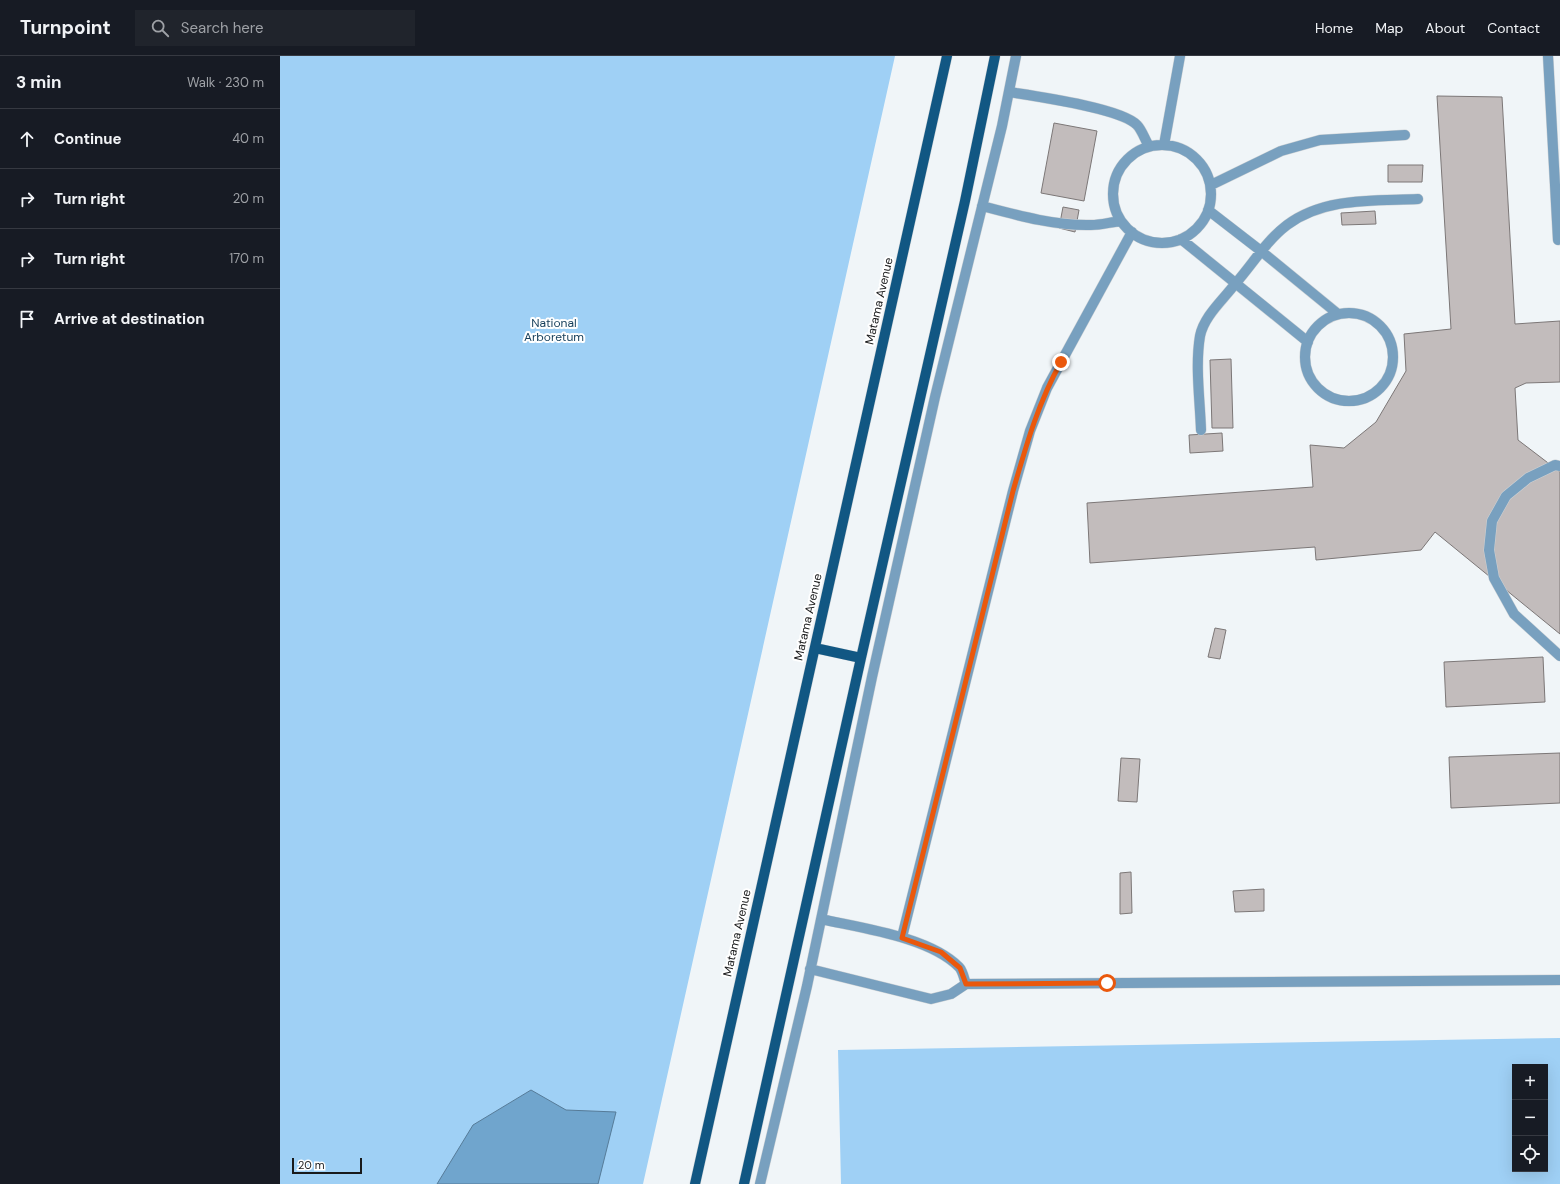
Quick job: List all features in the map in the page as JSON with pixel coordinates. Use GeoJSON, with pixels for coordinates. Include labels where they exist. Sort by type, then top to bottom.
{"type":"FeatureCollection","features":[{"type":"Feature","properties":{"kind":"main road","name":"Matama Avenue"},"geometry":{"type":"LineString","coordinates":[[694,1184],[947,56]]}},
{"type":"Feature","properties":{"kind":"main road"},"geometry":{"type":"LineString","coordinates":[[744,1184],[860,658],[965,201],[994,56]]}},
{"type":"Feature","properties":{"kind":"main road"},"geometry":{"type":"LineString","coordinates":[[815,648],[860,658]]}},
{"type":"Feature","properties":{"kind":"street"},"geometry":{"type":"LineString","coordinates":[[760,1184],[810,969],[872,677],[930,420],[1009,92],[1016,56]]}},
{"type":"Feature","properties":{"kind":"street"},"geometry":{"type":"LineString","coordinates":[[1164,145],[1180,56]]}},
{"type":"Feature","properties":{"kind":"street"},"geometry":{"type":"LineString","coordinates":[[1548,56],[1558,240]]}},
{"type":"Feature","properties":{"kind":"street"},"geometry":{"type":"LineString","coordinates":[[1009,92],[1031,95],[1123,116],[1137,125],[1149,146]]}},
{"type":"Feature","properties":{"kind":"street"},"geometry":{"type":"LineString","coordinates":[[1211,185],[1281,152],[1320,140],[1405,134]]}},
{"type":"Feature","properties":{"kind":"street"},"geometry":{"type":"LineString","coordinates":[[1164,145],[1179,148],[1192,155],[1203,166],[1211,185],[1208,210],[1202,222],[1192,232],[1180,238],[1164,242],[1147,240],[1132,232],[1121,221],[1114,207],[1112,192],[1116,177],[1123,163],[1134,153],[1149,146],[1164,145]]}},
{"type":"Feature","properties":{"kind":"street"},"geometry":{"type":"LineString","coordinates":[[1201,430],[1198,362],[1200,336],[1208,317],[1261,251],[1287,225],[1313,210],[1342,204],[1418,199]]}},
{"type":"Feature","properties":{"kind":"street"},"geometry":{"type":"LineString","coordinates":[[982,206],[1011,214],[1065,224],[1091,225],[1121,221]]}},
{"type":"Feature","properties":{"kind":"street"},"geometry":{"type":"LineString","coordinates":[[1208,210],[1338,314]]}},
{"type":"Feature","properties":{"kind":"street"},"geometry":{"type":"LineString","coordinates":[[902,938],[1013,491],[1030,431],[1047,388],[1132,232]]}},
{"type":"Feature","properties":{"kind":"street"},"geometry":{"type":"LineString","coordinates":[[1180,238],[1308,342]]}},
{"type":"Feature","properties":{"kind":"street"},"geometry":{"type":"LineString","coordinates":[[1353,313],[1367,317],[1380,325],[1389,337],[1393,351],[1393,366],[1388,379],[1379,391],[1366,398],[1352,402],[1337,400],[1324,394],[1313,384],[1306,371],[1305,356],[1308,342],[1314,329],[1325,320],[1338,314],[1353,313]]}},
{"type":"Feature","properties":{"kind":"street"},"geometry":{"type":"LineString","coordinates":[[1560,466],[1555,465],[1528,478],[1506,496],[1492,521],[1489,550],[1494,578],[1514,614],[1560,656]]}},
{"type":"Feature","properties":{"kind":"street"},"geometry":{"type":"LineString","coordinates":[[821,919],[902,938],[941,952],[960,968],[966,984]]}},
{"type":"Feature","properties":{"kind":"street"},"geometry":{"type":"LineString","coordinates":[[810,969],[931,999],[951,994],[966,984],[1560,980]]}},
{"type":"Feature","properties":{"kind":"green space","name":"National Arboretum"},"geometry":{"type":"Polygon","coordinates":[[[280,56],[895,56],[643,1184],[280,1184],[280,56]]]}},
{"type":"Feature","properties":{"kind":"green space"},"geometry":{"type":"Polygon","coordinates":[[[1560,1038],[1560,1184],[841,1184],[838,1050],[1560,1038]]]}},
{"type":"Feature","properties":{"kind":"shaded area"},"geometry":{"type":"Polygon","coordinates":[[[531,1090],[566,1110],[616,1112],[598,1184],[437,1184],[473,1125],[531,1090]]]}},
{"type":"Feature","properties":{"kind":"building"},"geometry":{"type":"Polygon","coordinates":[[[1437,96],[1502,97],[1515,324],[1560,321],[1560,382],[1526,383],[1515,388],[1518,440],[1560,472],[1560,634],[1435,532],[1421,550],[1316,560],[1315,547],[1090,563],[1087,503],[1313,487],[1310,445],[1344,448],[1376,422],[1406,371],[1404,334],[1451,329],[1437,96]]]}},
{"type":"Feature","properties":{"kind":"building"},"geometry":{"type":"Polygon","coordinates":[[[1054,123],[1097,131],[1084,201],[1041,193],[1054,123]]]}},
{"type":"Feature","properties":{"kind":"building"},"geometry":{"type":"Polygon","coordinates":[[[1388,165],[1423,165],[1422,182],[1388,182],[1388,165]]]}},
{"type":"Feature","properties":{"kind":"building"},"geometry":{"type":"Polygon","coordinates":[[[1063,207],[1079,210],[1075,232],[1059,228],[1063,207]]]}},
{"type":"Feature","properties":{"kind":"building"},"geometry":{"type":"Polygon","coordinates":[[[1375,211],[1376,224],[1342,225],[1341,213],[1375,211]]]}},
{"type":"Feature","properties":{"kind":"building"},"geometry":{"type":"Polygon","coordinates":[[[1231,359],[1233,428],[1212,428],[1210,360],[1231,359]]]}},
{"type":"Feature","properties":{"kind":"building"},"geometry":{"type":"Polygon","coordinates":[[[1222,433],[1223,451],[1190,453],[1189,435],[1222,433]]]}},
{"type":"Feature","properties":{"kind":"building"},"geometry":{"type":"Polygon","coordinates":[[[1215,628],[1226,630],[1220,659],[1208,657],[1215,628]]]}},
{"type":"Feature","properties":{"kind":"building"},"geometry":{"type":"Polygon","coordinates":[[[1543,657],[1545,702],[1446,707],[1444,662],[1543,657]]]}},
{"type":"Feature","properties":{"kind":"building"},"geometry":{"type":"Polygon","coordinates":[[[1560,753],[1560,803],[1451,808],[1449,757],[1560,753]]]}},
{"type":"Feature","properties":{"kind":"building"},"geometry":{"type":"Polygon","coordinates":[[[1121,758],[1140,759],[1137,802],[1118,801],[1121,758]]]}},
{"type":"Feature","properties":{"kind":"building"},"geometry":{"type":"Polygon","coordinates":[[[1131,872],[1132,913],[1120,914],[1120,873],[1131,872]]]}},
{"type":"Feature","properties":{"kind":"building"},"geometry":{"type":"Polygon","coordinates":[[[1264,889],[1264,911],[1235,912],[1233,891],[1264,889]]]}},
{"type":"Feature","properties":{"kind":"route"},"geometry":{"type":"LineString","coordinates":[[1061,362],[1047,388],[1030,431],[1013,491],[902,938],[941,952],[960,968],[966,984],[1107,983]]}}]}
